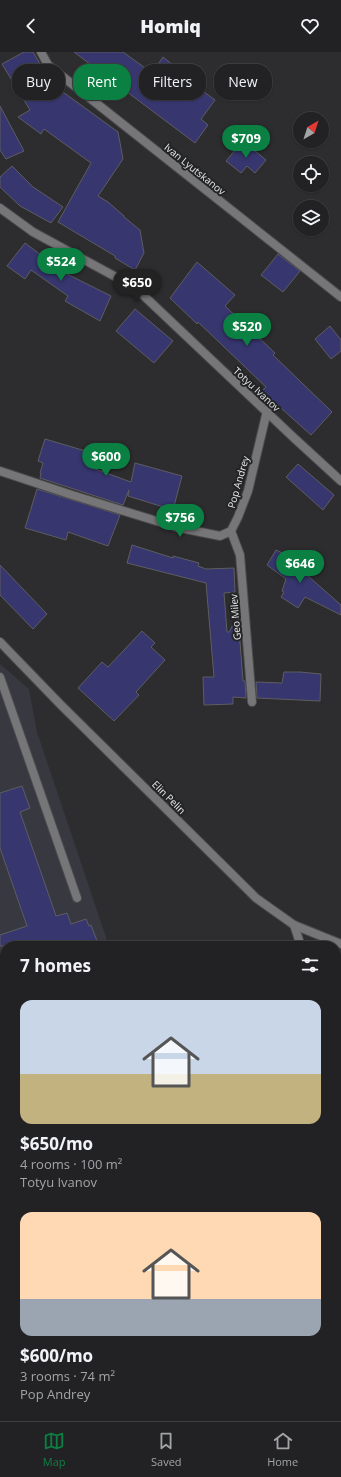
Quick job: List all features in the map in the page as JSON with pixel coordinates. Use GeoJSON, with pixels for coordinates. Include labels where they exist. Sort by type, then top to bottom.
{"type":"FeatureCollection","features":[{"type":"Feature","properties":{"kind":"street","name":"Ivan Lyutskanov"},"geometry":{"type":"LineString","coordinates":[[41,52],[48,65],[341,297]]}},
{"type":"Feature","properties":{"kind":"street","name":"Totyu Ivanov"},"geometry":{"type":"LineString","coordinates":[[0,208],[33,232],[114,276],[143,295],[267,411],[293,438],[341,481]]}},
{"type":"Feature","properties":{"kind":"street","name":"Pop Andrey"},"geometry":{"type":"LineString","coordinates":[[231,531],[248,491],[267,411]]}},
{"type":"Feature","properties":{"kind":"street"},"geometry":{"type":"LineString","coordinates":[[0,471],[176,527],[220,536],[231,531]]}},
{"type":"Feature","properties":{"kind":"street","name":"Geo Milev"},"geometry":{"type":"LineString","coordinates":[[231,531],[240,555],[252,702]]}},
{"type":"Feature","properties":{"kind":"street","name":"Elin Pelin"},"geometry":{"type":"LineString","coordinates":[[0,642],[60,704],[256,898],[294,925],[334,941]]}},
{"type":"Feature","properties":{"kind":"street"},"geometry":{"type":"LineString","coordinates":[[0,677],[76,898]]}},
{"type":"Feature","properties":{"kind":"street"},"geometry":{"type":"LineString","coordinates":[[294,925],[299,941]]}},
{"type":"Feature","properties":{"kind":"shaded area"},"geometry":{"type":"Polygon","coordinates":[[[0,664],[29,689],[37,732],[107,941],[0,941],[0,664]]]}},
{"type":"Feature","properties":{"kind":"building"},"geometry":{"type":"Polygon","coordinates":[[[24,52],[33,52],[40,64],[12,64],[12,80],[2,64],[24,52]]]}},
{"type":"Feature","properties":{"kind":"building"},"geometry":{"type":"Polygon","coordinates":[[[74,52],[123,52],[140,64],[139,100],[206,100],[206,93],[215,100],[201,119],[208,125],[195,143],[131,95],[131,64],[90,64],[74,52]]]}},
{"type":"Feature","properties":{"kind":"building"},"geometry":{"type":"Polygon","coordinates":[[[163,57],[172,64],[158,64],[163,57]]]}},
{"type":"Feature","properties":{"kind":"building"},"geometry":{"type":"Polygon","coordinates":[[[65,93],[118,132],[123,159],[98,196],[108,202],[140,230],[144,253],[135,270],[115,258],[115,256],[58,222],[91,163],[44,129],[41,134],[18,117],[30,110],[24,100],[65,100],[65,93]]]}},
{"type":"Feature","properties":{"kind":"building"},"geometry":{"type":"Polygon","coordinates":[[[0,106],[24,151],[6,159],[0,150],[0,106]]]}},
{"type":"Feature","properties":{"kind":"building"},"geometry":{"type":"Polygon","coordinates":[[[243,141],[266,160],[255,173],[247,166],[241,173],[226,161],[243,141]]]}},
{"type":"Feature","properties":{"kind":"building"},"geometry":{"type":"Polygon","coordinates":[[[12,166],[33,187],[63,207],[51,223],[20,206],[0,187],[0,177],[12,166]]]}},
{"type":"Feature","properties":{"kind":"building"},"geometry":{"type":"Polygon","coordinates":[[[25,243],[65,273],[111,296],[100,321],[65,301],[68,296],[31,270],[25,279],[7,266],[25,243]]]}},
{"type":"Feature","properties":{"kind":"building"},"geometry":{"type":"Polygon","coordinates":[[[278,254],[300,271],[283,292],[261,275],[278,254]]]}},
{"type":"Feature","properties":{"kind":"building"},"geometry":{"type":"Polygon","coordinates":[[[197,262],[235,295],[225,306],[275,353],[273,355],[332,412],[311,435],[262,391],[266,387],[198,322],[197,324],[170,298],[197,262]]]}},
{"type":"Feature","properties":{"kind":"building"},"geometry":{"type":"Polygon","coordinates":[[[135,309],[173,341],[154,363],[116,331],[135,309]]]}},
{"type":"Feature","properties":{"kind":"building"},"geometry":{"type":"Polygon","coordinates":[[[330,326],[341,340],[341,351],[331,359],[315,339],[330,326]]]}},
{"type":"Feature","properties":{"kind":"building"},"geometry":{"type":"Polygon","coordinates":[[[45,439],[99,455],[95,469],[131,482],[135,463],[182,476],[173,510],[128,496],[129,490],[123,505],[40,478],[43,463],[38,461],[45,439]]]}},
{"type":"Feature","properties":{"kind":"building"},"geometry":{"type":"Polygon","coordinates":[[[298,464],[334,495],[323,510],[286,477],[298,464]]]}},
{"type":"Feature","properties":{"kind":"building"},"geometry":{"type":"Polygon","coordinates":[[[37,489],[120,515],[108,546],[68,532],[66,540],[25,528],[37,489]]]}},
{"type":"Feature","properties":{"kind":"building"},"geometry":{"type":"Polygon","coordinates":[[[132,545],[173,558],[173,556],[199,563],[198,566],[206,569],[234,568],[235,592],[224,593],[227,632],[229,632],[238,616],[243,681],[245,681],[246,698],[233,697],[233,704],[204,705],[203,677],[214,677],[206,583],[127,563],[132,545]]]}},
{"type":"Feature","properties":{"kind":"building"},"geometry":{"type":"Polygon","coordinates":[[[276,550],[289,556],[308,576],[341,605],[341,615],[305,597],[298,608],[281,597],[284,592],[282,591],[286,579],[267,565],[276,550]]]}},
{"type":"Feature","properties":{"kind":"building"},"geometry":{"type":"Polygon","coordinates":[[[0,565],[47,614],[33,629],[0,595],[0,565]]]}},
{"type":"Feature","properties":{"kind":"building"},"geometry":{"type":"Polygon","coordinates":[[[142,631],[155,643],[151,647],[165,660],[136,692],[139,695],[114,721],[78,688],[102,662],[108,667],[142,631]]]}},
{"type":"Feature","properties":{"kind":"building"},"geometry":{"type":"Polygon","coordinates":[[[284,672],[321,674],[320,701],[257,698],[256,682],[282,683],[284,672]]]}},
{"type":"Feature","properties":{"kind":"building"},"geometry":{"type":"Polygon","coordinates":[[[22,786],[30,808],[20,812],[56,916],[67,913],[71,924],[86,919],[89,926],[91,925],[97,941],[0,941],[0,935],[27,926],[0,848],[0,793],[22,786]]]}}]}
